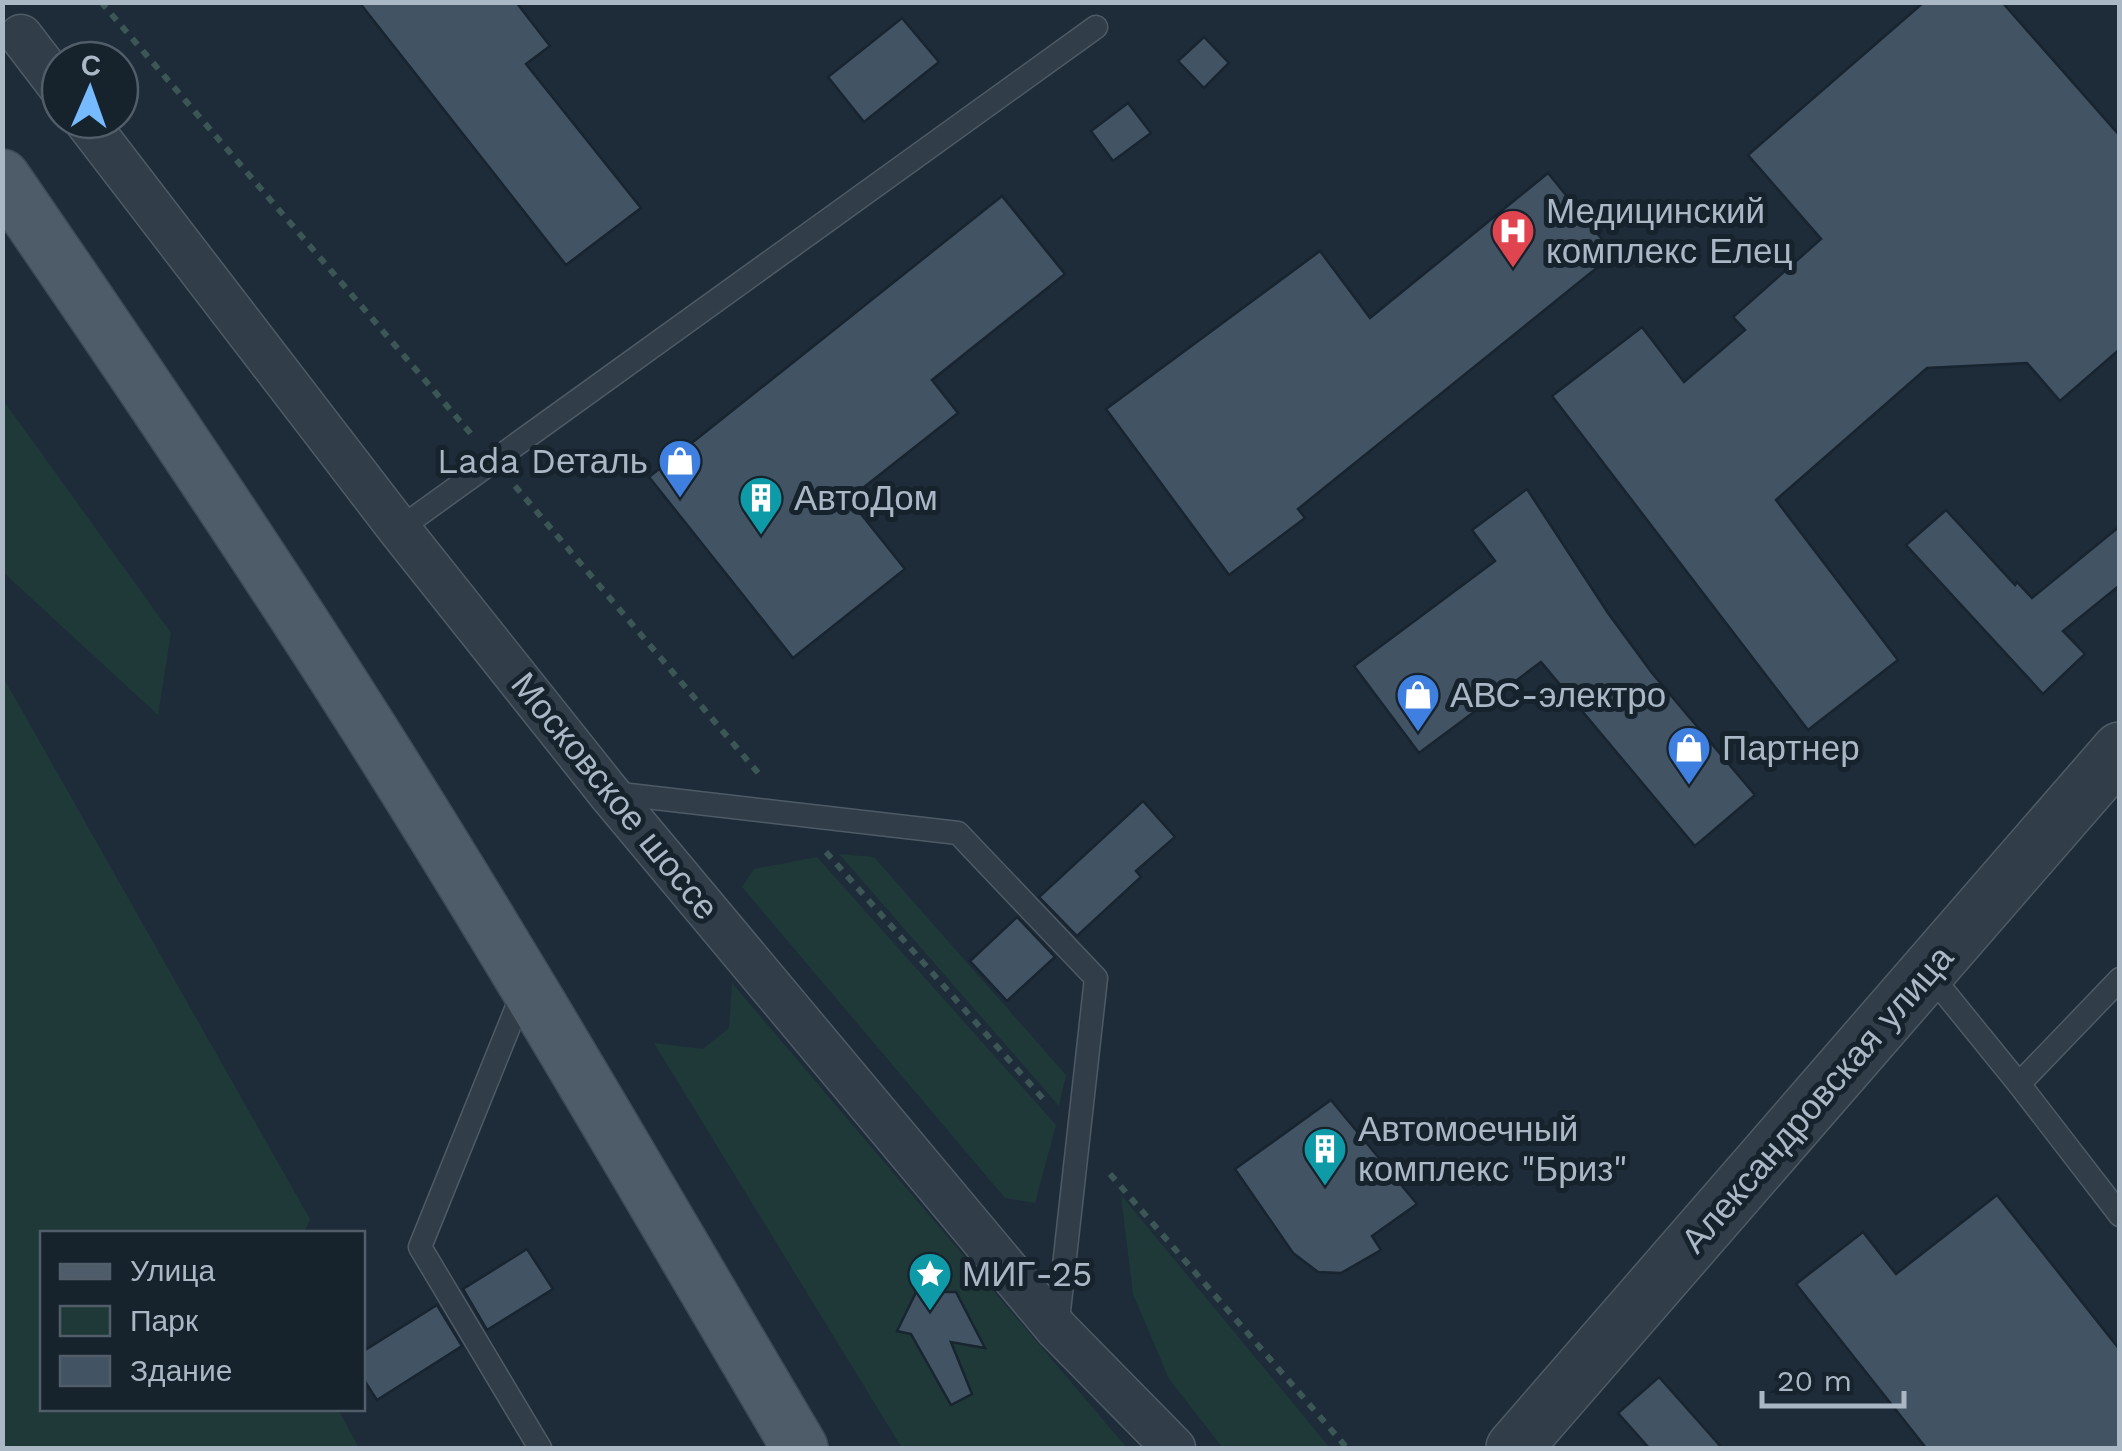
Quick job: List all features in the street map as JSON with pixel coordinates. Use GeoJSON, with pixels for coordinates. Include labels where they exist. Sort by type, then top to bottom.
{"type":"FeatureCollection","features":[{"type":"Feature","properties":{"kind":"main road"},"geometry":{"type":"LineString","coordinates":[[2,177],[155,400],[358,712],[526,984],[800,1448]]}},
{"type":"Feature","properties":{"kind":"street"},"geometry":{"type":"LineString","coordinates":[[21,36],[40,61]]}},
{"type":"Feature","properties":{"kind":"street","name":"Московское шоссе"},"geometry":{"type":"LineString","coordinates":[[101,140],[609,793],[1058,1329],[1174,1448]]}},
{"type":"Feature","properties":{"kind":"street","name":"Александровская улица"},"geometry":{"type":"LineString","coordinates":[[1514,1448],[2120,750]]}},
{"type":"Feature","properties":{"kind":"lane"},"geometry":{"type":"LineString","coordinates":[[400,529],[1096,27]]}},
{"type":"Feature","properties":{"kind":"lane"},"geometry":{"type":"LineString","coordinates":[[609,793],[958,833],[1096,978],[1058,1329]]}},
{"type":"Feature","properties":{"kind":"lane"},"geometry":{"type":"LineString","coordinates":[[1928,972],[2120,1215]]}},
{"type":"Feature","properties":{"kind":"lane"},"geometry":{"type":"LineString","coordinates":[[2018,1084],[2120,980]]}},
{"type":"Feature","properties":{"kind":"lane"},"geometry":{"type":"LineString","coordinates":[[526,984],[420,1247],[540,1448]]}},
{"type":"Feature","properties":{"kind":"path"},"geometry":{"type":"LineString","coordinates":[[101,2],[792,814],[1347,1448]]}},
{"type":"Feature","properties":{"kind":"green space"},"geometry":{"type":"Polygon","coordinates":[[[3,400],[171,633],[158,715],[3,572],[3,400]]]}},
{"type":"Feature","properties":{"kind":"green space"},"geometry":{"type":"Polygon","coordinates":[[[3,677],[310,1219],[305,1231],[40,1231],[40,1411],[339,1411],[359,1448],[3,1448],[3,677]]]}},
{"type":"Feature","properties":{"kind":"green space"},"geometry":{"type":"Polygon","coordinates":[[[839,854],[874,857],[1066,1075],[1059,1106],[839,854]]]}},
{"type":"Feature","properties":{"kind":"green space"},"geometry":{"type":"Polygon","coordinates":[[[817,857],[1056,1125],[1035,1203],[1005,1198],[742,887],[754,869],[817,857]]]}},
{"type":"Feature","properties":{"kind":"green space"},"geometry":{"type":"Polygon","coordinates":[[[732,983],[1127,1448],[902,1448],[654,1043],[703,1049],[729,1028],[732,983]]]}},
{"type":"Feature","properties":{"kind":"green space"},"geometry":{"type":"Polygon","coordinates":[[[1121,1195],[1330,1448],[1223,1448],[1169,1379],[1133,1294],[1121,1195]]]}},
{"type":"Feature","properties":{"kind":"building"},"geometry":{"type":"Polygon","coordinates":[[[359,2],[516,2],[550,46],[526,64],[641,208],[566,265],[359,2]]]}},
{"type":"Feature","properties":{"kind":"building"},"geometry":{"type":"Polygon","coordinates":[[[1924,2],[2002,2],[2120,136],[2120,349],[2060,401],[2027,363],[1927,368],[1776,500],[1898,660],[1808,730],[1552,396],[1642,327],[1684,382],[1745,330],[1733,317],[1821,239],[1748,155],[1924,2]]]}},
{"type":"Feature","properties":{"kind":"building"},"geometry":{"type":"Polygon","coordinates":[[[902,18],[939,62],[864,122],[828,77],[902,18]]]}},
{"type":"Feature","properties":{"kind":"building"},"geometry":{"type":"Polygon","coordinates":[[[1204,37],[1229,63],[1204,88],[1178,61],[1204,37]]]}},
{"type":"Feature","properties":{"kind":"building"},"geometry":{"type":"Polygon","coordinates":[[[1128,103],[1151,133],[1113,161],[1091,131],[1128,103]]]}},
{"type":"Feature","properties":{"kind":"building"},"geometry":{"type":"Polygon","coordinates":[[[1548,173],[1614,254],[1298,509],[1305,518],[1229,575],[1106,409],[1320,251],[1370,318],[1548,173]]]}},
{"type":"Feature","properties":{"kind":"building"},"geometry":{"type":"Polygon","coordinates":[[[1002,196],[1065,274],[932,380],[958,413],[849,499],[905,569],[793,658],[649,477],[1002,196]]]}},
{"type":"Feature","properties":{"kind":"building"},"geometry":{"type":"Polygon","coordinates":[[[1527,489],[1652,673],[1755,795],[1695,846],[1541,662],[1419,753],[1354,666],[1495,561],[1472,530],[1527,489]]]}},
{"type":"Feature","properties":{"kind":"building"},"geometry":{"type":"Polygon","coordinates":[[[1946,510],[2015,585],[2017,582],[2032,598],[2120,526],[2120,585],[2063,631],[2085,654],[2043,694],[1906,545],[1946,510]]]}},
{"type":"Feature","properties":{"kind":"building"},"geometry":{"type":"Polygon","coordinates":[[[1143,801],[1175,837],[1136,871],[1141,877],[1077,936],[1039,897],[1143,801]]]}},
{"type":"Feature","properties":{"kind":"building"},"geometry":{"type":"Polygon","coordinates":[[[1017,917],[1055,957],[1007,1001],[970,961],[1017,917]]]}},
{"type":"Feature","properties":{"kind":"building","name":"Автомоечный комплекс \"Бриз\""},"geometry":{"type":"Polygon","coordinates":[[[1331,1100],[1417,1204],[1372,1236],[1381,1250],[1341,1273],[1318,1272],[1293,1253],[1235,1169],[1331,1100]]]}},
{"type":"Feature","properties":{"kind":"building"},"geometry":{"type":"Polygon","coordinates":[[[1997,1195],[2120,1350],[2120,1448],[1926,1448],[1796,1284],[1863,1232],[1896,1274],[1997,1195]]]}},
{"type":"Feature","properties":{"kind":"building"},"geometry":{"type":"Polygon","coordinates":[[[527,1249],[553,1289],[487,1330],[463,1289],[527,1249]]]}},
{"type":"Feature","properties":{"kind":"building"},"geometry":{"type":"Polygon","coordinates":[[[925,1274],[932,1292],[956,1292],[985,1348],[951,1342],[972,1394],[951,1405],[911,1334],[897,1331],[925,1274]]]}},
{"type":"Feature","properties":{"kind":"building"},"geometry":{"type":"Polygon","coordinates":[[[437,1305],[462,1346],[377,1400],[365,1382],[365,1350],[437,1305]]]}},
{"type":"Feature","properties":{"kind":"building"},"geometry":{"type":"Polygon","coordinates":[[[1659,1377],[1722,1448],[1649,1448],[1618,1413],[1659,1377]]]}},
{"type":"Feature","properties":{"kind":"place","name":"Медицинский комплекс Елец"},"geometry":{"type":"Point","coordinates":[1513,269]}},
{"type":"Feature","properties":{"kind":"place","name":"Lada Dеталь"},"geometry":{"type":"Point","coordinates":[680,499]}},
{"type":"Feature","properties":{"kind":"place","name":"АвтоДом"},"geometry":{"type":"Point","coordinates":[761,536]}},
{"type":"Feature","properties":{"kind":"place","name":"АВС-электро"},"geometry":{"type":"Point","coordinates":[1418,733]}},
{"type":"Feature","properties":{"kind":"place","name":"Партнер"},"geometry":{"type":"Point","coordinates":[1689,786]}},
{"type":"Feature","properties":{"kind":"place","name":"Автомоечный комплекс \"Бриз\""},"geometry":{"type":"Point","coordinates":[1325,1187]}},
{"type":"Feature","properties":{"kind":"place","name":"МИГ-25"},"geometry":{"type":"Point","coordinates":[930,1312]}}]}
